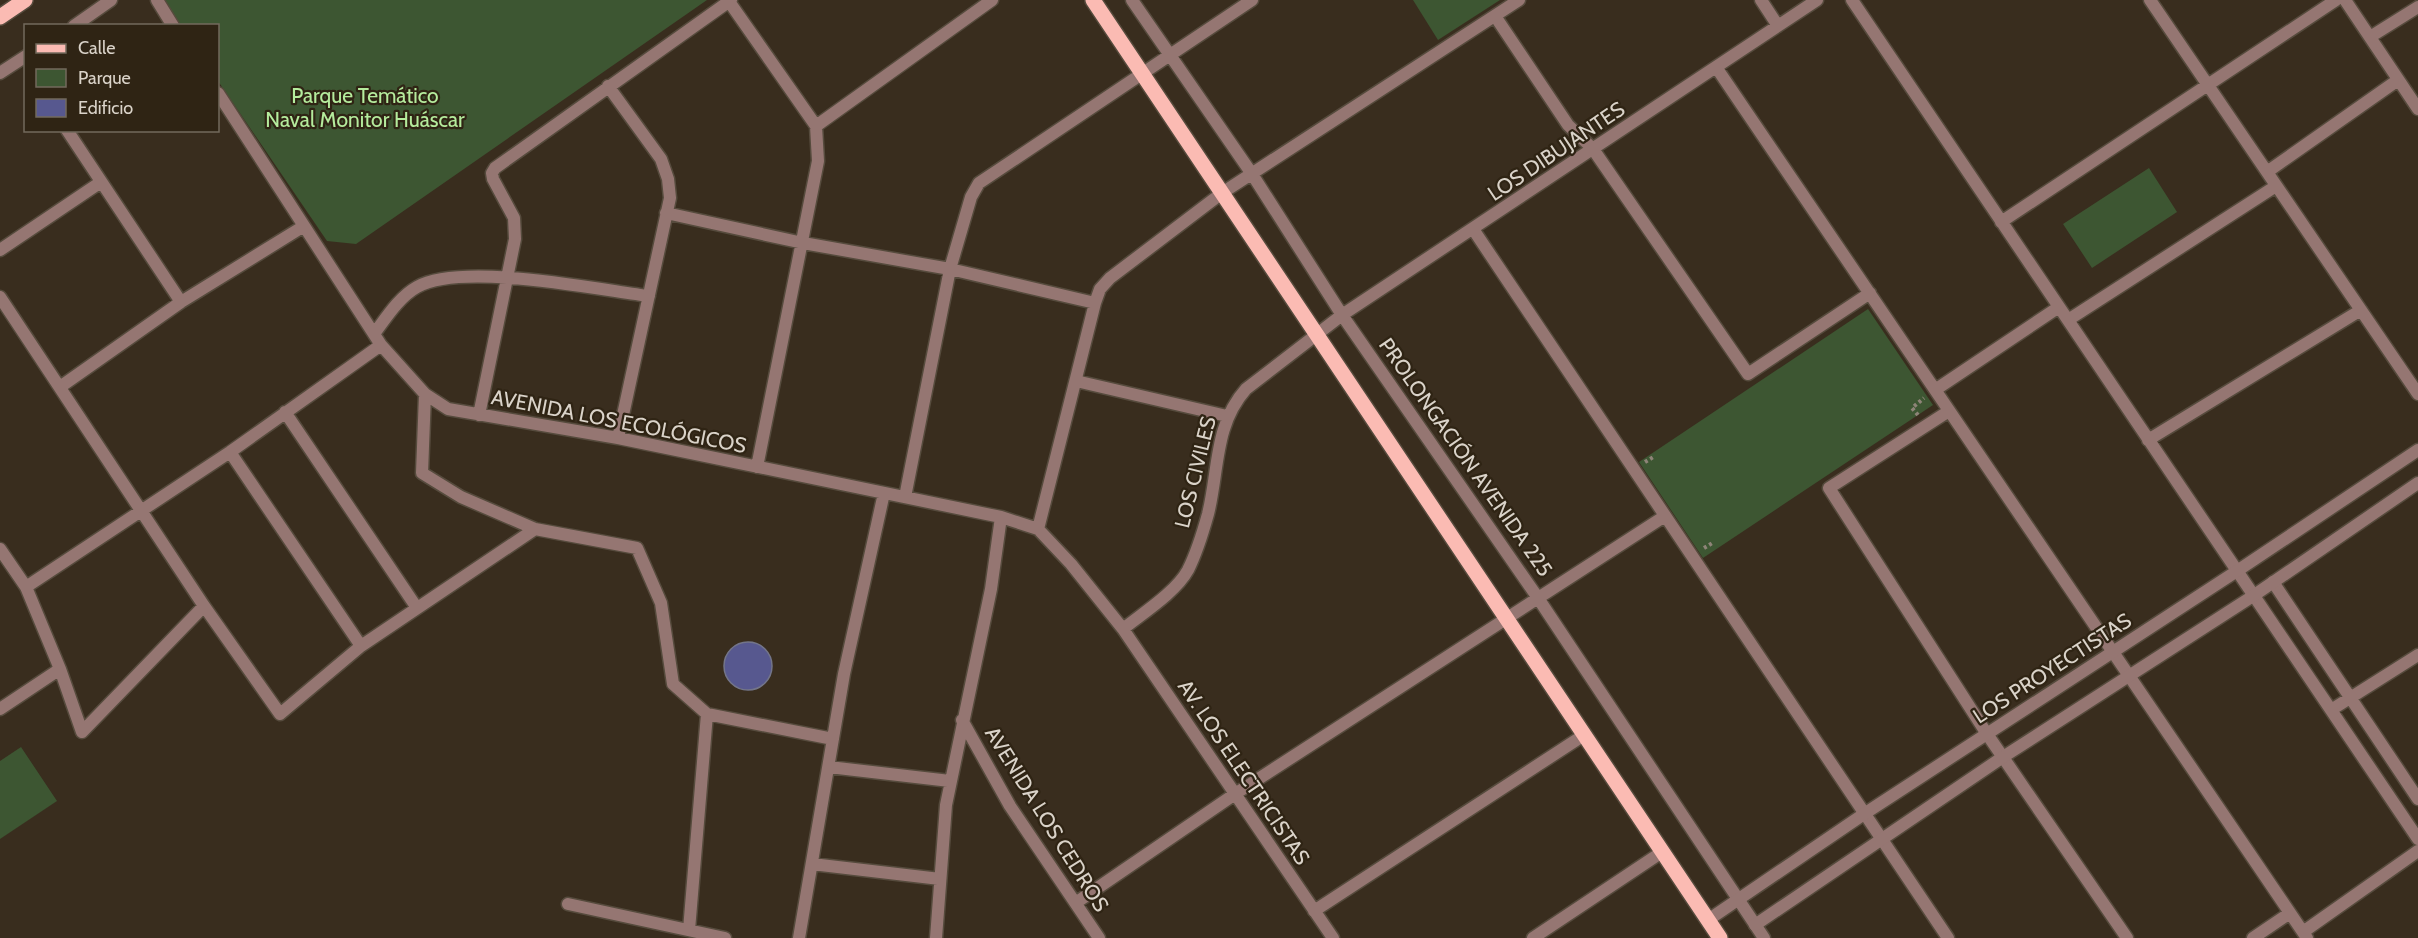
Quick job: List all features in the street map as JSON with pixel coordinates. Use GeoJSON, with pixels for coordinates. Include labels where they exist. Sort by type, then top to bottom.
{"type":"FeatureCollection","features":[{"type":"Feature","properties":{"kind":"main road"},"geometry":{"type":"LineString","coordinates":[[0,17],[25,0]]}},
{"type":"Feature","properties":{"kind":"main road"},"geometry":{"type":"LineString","coordinates":[[1093,0],[1720,938]]}},
{"type":"Feature","properties":{"kind":"street"},"geometry":{"type":"LineString","coordinates":[[77,24],[111,0]]}},
{"type":"Feature","properties":{"kind":"street"},"geometry":{"type":"LineString","coordinates":[[157,0],[172,24]]}},
{"type":"Feature","properties":{"kind":"street"},"geometry":{"type":"LineString","coordinates":[[479,415],[514,239],[514,218],[492,173],[495,168],[730,0],[816,126],[818,161],[757,467]]}},
{"type":"Feature","properties":{"kind":"street"},"geometry":{"type":"LineString","coordinates":[[816,126],[992,0]]}},
{"type":"Feature","properties":{"kind":"street","name":"PROLONGACIÓN AVENIDA 225"},"geometry":{"type":"LineString","coordinates":[[1132,0],[1252,174],[1342,315],[1539,598],[1764,938]]}},
{"type":"Feature","properties":{"kind":"street"},"geometry":{"type":"LineString","coordinates":[[905,497],[950,269],[971,197],[980,183],[1252,0]]}},
{"type":"Feature","properties":{"kind":"street"},"geometry":{"type":"LineString","coordinates":[[1038,529],[1095,303],[1110,278],[1222,193],[1519,0]]}},
{"type":"Feature","properties":{"kind":"street"},"geometry":{"type":"LineString","coordinates":[[1761,0],[1778,26]]}},
{"type":"Feature","properties":{"kind":"street","name":"LOS DIBUJANTES"},"geometry":{"type":"LineString","coordinates":[[1316,334],[1817,0]]}},
{"type":"Feature","properties":{"kind":"street"},"geometry":{"type":"LineString","coordinates":[[1852,0],[2253,596],[2416,833]]}},
{"type":"Feature","properties":{"kind":"street"},"geometry":{"type":"LineString","coordinates":[[2150,0],[2418,394]]}},
{"type":"Feature","properties":{"kind":"street"},"geometry":{"type":"LineString","coordinates":[[2001,222],[2336,0]]}},
{"type":"Feature","properties":{"kind":"street"},"geometry":{"type":"LineString","coordinates":[[2345,0],[2418,109]]}},
{"type":"Feature","properties":{"kind":"street"},"geometry":{"type":"LineString","coordinates":[[2370,37],[2418,7]]}},
{"type":"Feature","properties":{"kind":"street"},"geometry":{"type":"LineString","coordinates":[[1496,16],[1568,125],[1593,149],[1748,374],[1869,293]]}},
{"type":"Feature","properties":{"kind":"street"},"geometry":{"type":"LineString","coordinates":[[0,73],[24,61]]}},
{"type":"Feature","properties":{"kind":"street"},"geometry":{"type":"LineString","coordinates":[[1716,67],[2305,935],[2418,851]]}},
{"type":"Feature","properties":{"kind":"street"},"geometry":{"type":"LineString","coordinates":[[2267,172],[2398,80]]}},
{"type":"Feature","properties":{"kind":"street"},"geometry":{"type":"LineString","coordinates":[[608,86],[661,159],[668,179],[670,198],[618,438]]}},
{"type":"Feature","properties":{"kind":"street","name":"AVENIDA LOS ECOLÓGICOS"},"geometry":{"type":"LineString","coordinates":[[219,95],[381,345],[425,394],[448,409],[618,438],[1001,517],[1038,529],[1071,564],[1123,628]]}},
{"type":"Feature","properties":{"kind":"street"},"geometry":{"type":"LineString","coordinates":[[68,132],[181,302]]}},
{"type":"Feature","properties":{"kind":"street"},"geometry":{"type":"LineString","coordinates":[[0,250],[101,182]]}},
{"type":"Feature","properties":{"kind":"street"},"geometry":{"type":"LineString","coordinates":[[2068,320],[2276,186]]}},
{"type":"Feature","properties":{"kind":"street"},"geometry":{"type":"LineString","coordinates":[[666,213],[802,243],[950,269],[1095,303]]}},
{"type":"Feature","properties":{"kind":"street"},"geometry":{"type":"LineString","coordinates":[[60,387],[181,302],[304,226]]}},
{"type":"Feature","properties":{"kind":"street"},"geometry":{"type":"LineString","coordinates":[[1473,229],[1948,938]]}},
{"type":"Feature","properties":{"kind":"street"},"geometry":{"type":"LineString","coordinates":[[374,334],[403,297],[417,287],[437,279],[508,277],[649,296]]}},
{"type":"Feature","properties":{"kind":"street"},"geometry":{"type":"LineString","coordinates":[[0,297],[204,606],[280,714],[361,646],[536,529]]}},
{"type":"Feature","properties":{"kind":"street"},"geometry":{"type":"LineString","coordinates":[[1935,390],[2059,307]]}},
{"type":"Feature","properties":{"kind":"street"},"geometry":{"type":"LineString","coordinates":[[2148,440],[2361,310]]}},
{"type":"Feature","properties":{"kind":"street","name":"LOS CIVILES"},"geometry":{"type":"LineString","coordinates":[[1123,628],[1175,587],[1188,571],[1208,514],[1220,437],[1235,401],[1246,389],[1316,334]]}},
{"type":"Feature","properties":{"kind":"street"},"geometry":{"type":"LineString","coordinates":[[26,587],[230,452],[381,345]]}},
{"type":"Feature","properties":{"kind":"street"},"geometry":{"type":"LineString","coordinates":[[1076,381],[1227,416]]}},
{"type":"Feature","properties":{"kind":"street"},"geometry":{"type":"LineString","coordinates":[[425,394],[422,473],[461,497],[536,529],[637,548],[661,603],[673,684],[707,714],[833,739]]}},
{"type":"Feature","properties":{"kind":"street"},"geometry":{"type":"LineString","coordinates":[[1949,411],[1828,488],[1987,734],[2127,938]]}},
{"type":"Feature","properties":{"kind":"street"},"geometry":{"type":"LineString","coordinates":[[285,412],[417,608]]}},
{"type":"Feature","properties":{"kind":"street","name":"LOS PROYECTISTAS"},"geometry":{"type":"LineString","coordinates":[[1708,920],[1863,814],[2237,571],[2418,450]]}},
{"type":"Feature","properties":{"kind":"street"},"geometry":{"type":"LineString","coordinates":[[230,452],[361,646]]}},
{"type":"Feature","properties":{"kind":"street"},"geometry":{"type":"LineString","coordinates":[[1755,925],[2003,757],[2253,596],[2418,483]]}},
{"type":"Feature","properties":{"kind":"street"},"geometry":{"type":"LineString","coordinates":[[799,938],[844,674],[884,493]]}},
{"type":"Feature","properties":{"kind":"street"},"geometry":{"type":"LineString","coordinates":[[1077,902],[1235,794],[1665,516]]}},
{"type":"Feature","properties":{"kind":"street"},"geometry":{"type":"LineString","coordinates":[[936,938],[946,805],[991,589],[1001,517]]}},
{"type":"Feature","properties":{"kind":"street"},"geometry":{"type":"LineString","coordinates":[[0,549],[26,587],[60,669],[82,732],[204,606]]}},
{"type":"Feature","properties":{"kind":"street"},"geometry":{"type":"LineString","coordinates":[[2273,582],[2418,799]]}},
{"type":"Feature","properties":{"kind":"street","name":"AV. LOS ELECTRICISTAS"},"geometry":{"type":"LineString","coordinates":[[1123,628],[1333,938]]}},
{"type":"Feature","properties":{"kind":"street"},"geometry":{"type":"LineString","coordinates":[[2331,710],[2418,655]]}},
{"type":"Feature","properties":{"kind":"street"},"geometry":{"type":"LineString","coordinates":[[0,709],[60,669]]}},
{"type":"Feature","properties":{"kind":"street"},"geometry":{"type":"LineString","coordinates":[[689,930],[707,714]]}},
{"type":"Feature","properties":{"kind":"street","name":"AVENIDA LOS CEDROS"},"geometry":{"type":"LineString","coordinates":[[962,720],[1010,806],[1077,902],[1099,938]]}},
{"type":"Feature","properties":{"kind":"street"},"geometry":{"type":"LineString","coordinates":[[1314,911],[1584,735]]}},
{"type":"Feature","properties":{"kind":"street"},"geometry":{"type":"LineString","coordinates":[[829,767],[950,781]]}},
{"type":"Feature","properties":{"kind":"street"},"geometry":{"type":"LineString","coordinates":[[1533,938],[1662,852]]}},
{"type":"Feature","properties":{"kind":"street"},"geometry":{"type":"LineString","coordinates":[[812,864],[940,879]]}},
{"type":"Feature","properties":{"kind":"street"},"geometry":{"type":"LineString","coordinates":[[568,904],[725,938]]}},
{"type":"Feature","properties":{"kind":"street"},"geometry":{"type":"LineString","coordinates":[[2253,938],[2290,913]]}},
{"type":"Feature","properties":{"kind":"path"},"geometry":{"type":"LineString","coordinates":[[1926,425],[1912,408],[1935,390]]}},
{"type":"Feature","properties":{"kind":"green space","name":"Parque Temático Naval Monitor Huáscar"},"geometry":{"type":"Polygon","coordinates":[[[163,0],[707,0],[356,244],[327,241],[219,82],[219,24],[179,24],[163,0]]]}},
{"type":"Feature","properties":{"kind":"green space"},"geometry":{"type":"Polygon","coordinates":[[[1413,0],[1500,0],[1438,40],[1413,0]]]}},
{"type":"Feature","properties":{"kind":"green space"},"geometry":{"type":"Polygon","coordinates":[[[2149,168],[2177,212],[2092,268],[2063,224],[2149,168]]]}},
{"type":"Feature","properties":{"kind":"green space"},"geometry":{"type":"Polygon","coordinates":[[[1868,309],[1933,405],[1703,558],[1639,462],[1868,309]]]}},
{"type":"Feature","properties":{"kind":"green space"},"geometry":{"type":"Polygon","coordinates":[[[21,747],[57,801],[0,839],[0,761],[21,747]]]}},
{"type":"Feature","properties":{"kind":"building"},"geometry":{"type":"Polygon","coordinates":[[[748,642],[765,649],[772,666],[765,683],[748,690],[731,683],[724,666],[731,649],[748,642]]]}}]}
